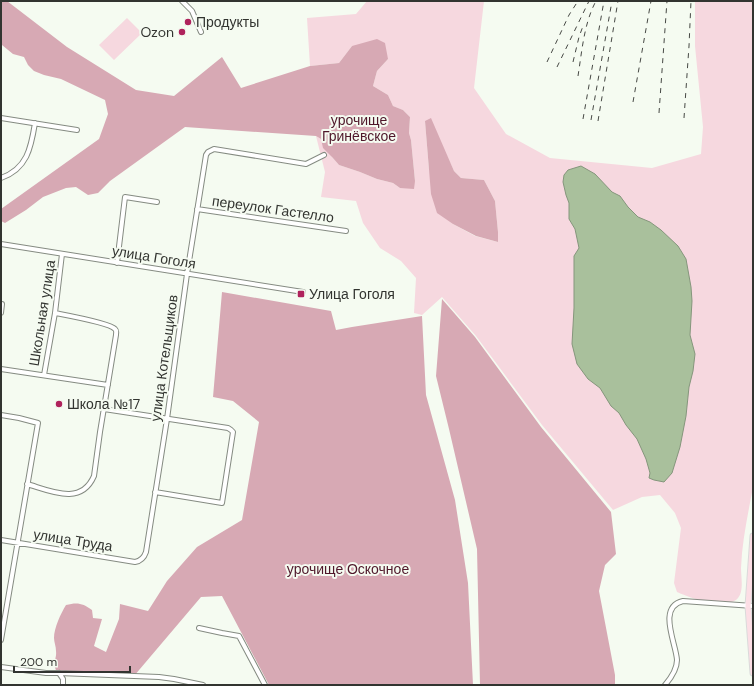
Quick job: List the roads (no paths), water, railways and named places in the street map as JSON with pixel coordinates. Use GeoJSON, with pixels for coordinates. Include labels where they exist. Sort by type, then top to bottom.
{"type":"FeatureCollection","features":[{"type":"Feature","properties":{"kind":"main road"},"geometry":{"type":"LineString","coordinates":[[753,536],[750,606],[753,673]]}},
{"type":"Feature","properties":{"kind":"street"},"geometry":{"type":"LineString","coordinates":[[182,1],[192,11],[201,32]]}},
{"type":"Feature","properties":{"kind":"street"},"geometry":{"type":"LineString","coordinates":[[1,118],[77,130]]}},
{"type":"Feature","properties":{"kind":"street"},"geometry":{"type":"LineString","coordinates":[[1,178],[7,176],[24,162],[30,147],[35,124]]}},
{"type":"Feature","properties":{"kind":"street","name":"улица Котельщиков"},"geometry":{"type":"LineString","coordinates":[[142,560],[146,552],[167,418],[205,158],[208,152],[214,149],[306,164],[324,155]]}},
{"type":"Feature","properties":{"kind":"street"},"geometry":{"type":"LineString","coordinates":[[117,262],[126,197],[157,202]]}},
{"type":"Feature","properties":{"kind":"street","name":"переулок Гастелло"},"geometry":{"type":"LineString","coordinates":[[197,209],[346,231]]}},
{"type":"Feature","properties":{"kind":"street","name":"улица Гоголя"},"geometry":{"type":"LineString","coordinates":[[1,244],[303,292]]}},
{"type":"Feature","properties":{"kind":"street","name":"Школьная улица"},"geometry":{"type":"LineString","coordinates":[[44,375],[55,313],[62,254]]}},
{"type":"Feature","properties":{"kind":"street"},"geometry":{"type":"LineString","coordinates":[[1,304],[1,313]]}},
{"type":"Feature","properties":{"kind":"street"},"geometry":{"type":"LineString","coordinates":[[27,484],[50,491],[74,494],[86,489],[94,476],[116,332],[115,329],[108,325],[55,313]]}},
{"type":"Feature","properties":{"kind":"street"},"geometry":{"type":"LineString","coordinates":[[1,368],[108,385]]}},
{"type":"Feature","properties":{"kind":"street"},"geometry":{"type":"LineString","coordinates":[[104,410],[228,428],[233,432],[222,503],[155,492]]}},
{"type":"Feature","properties":{"kind":"street"},"geometry":{"type":"LineString","coordinates":[[1,415],[38,423],[1,640]]}},
{"type":"Feature","properties":{"kind":"street","name":"улица Труда"},"geometry":{"type":"LineString","coordinates":[[1,540],[135,562],[142,560]]}},
{"type":"Feature","properties":{"kind":"street"},"geometry":{"type":"LineString","coordinates":[[665,685],[675,670],[677,661],[676,650],[669,622],[671,608],[674,605],[683,601],[750,606]]}},
{"type":"Feature","properties":{"kind":"street"},"geometry":{"type":"LineString","coordinates":[[199,628],[239,636],[265,685]]}},
{"type":"Feature","properties":{"kind":"street"},"geometry":{"type":"LineString","coordinates":[[1,667],[46,673],[174,679],[203,685]]}},
{"type":"Feature","properties":{"kind":"street"},"geometry":{"type":"LineString","coordinates":[[60,673],[63,679],[63,685]]}},
{"type":"Feature","properties":{"kind":"railway"},"geometry":{"type":"LineString","coordinates":[[547,62],[569,15],[578,1]]}},
{"type":"Feature","properties":{"kind":"railway"},"geometry":{"type":"LineString","coordinates":[[557,67],[589,1]]}},
{"type":"Feature","properties":{"kind":"railway"},"geometry":{"type":"LineString","coordinates":[[578,76],[586,28],[596,1]]}},
{"type":"Feature","properties":{"kind":"railway"},"geometry":{"type":"LineString","coordinates":[[583,119],[604,1]]}},
{"type":"Feature","properties":{"kind":"railway"},"geometry":{"type":"LineString","coordinates":[[591,120],[612,1]]}},
{"type":"Feature","properties":{"kind":"railway"},"geometry":{"type":"LineString","coordinates":[[598,121],[618,1]]}},
{"type":"Feature","properties":{"kind":"railway"},"geometry":{"type":"LineString","coordinates":[[633,102],[651,1]]}},
{"type":"Feature","properties":{"kind":"railway"},"geometry":{"type":"LineString","coordinates":[[659,113],[667,1]]}},
{"type":"Feature","properties":{"kind":"railway"},"geometry":{"type":"LineString","coordinates":[[684,118],[691,1]]}},
{"type":"Feature","properties":{"kind":"railway"},"geometry":{"type":"LineString","coordinates":[[573,62],[583,26]]}},
{"type":"Feature","properties":{"kind":"place","name":"Продукты"},"geometry":{"type":"Point","coordinates":[188,22]}},
{"type":"Feature","properties":{"kind":"place","name":"Ozon"},"geometry":{"type":"Point","coordinates":[182,32]}},
{"type":"Feature","properties":{"kind":"place","name":"Улица Гоголя"},"geometry":{"type":"Point","coordinates":[301,294]}},
{"type":"Feature","properties":{"kind":"place","name":"Школа №17"},"geometry":{"type":"Point","coordinates":[59,404]}},
{"type":"Feature","properties":{"kind":"park label","name":"урочище Гринёвское"},"geometry":{"type":"Point","coordinates":[359,128]}},
{"type":"Feature","properties":{"kind":"park label","name":"урочище Оскочное"},"geometry":{"type":"Point","coordinates":[348,569]}}]}
